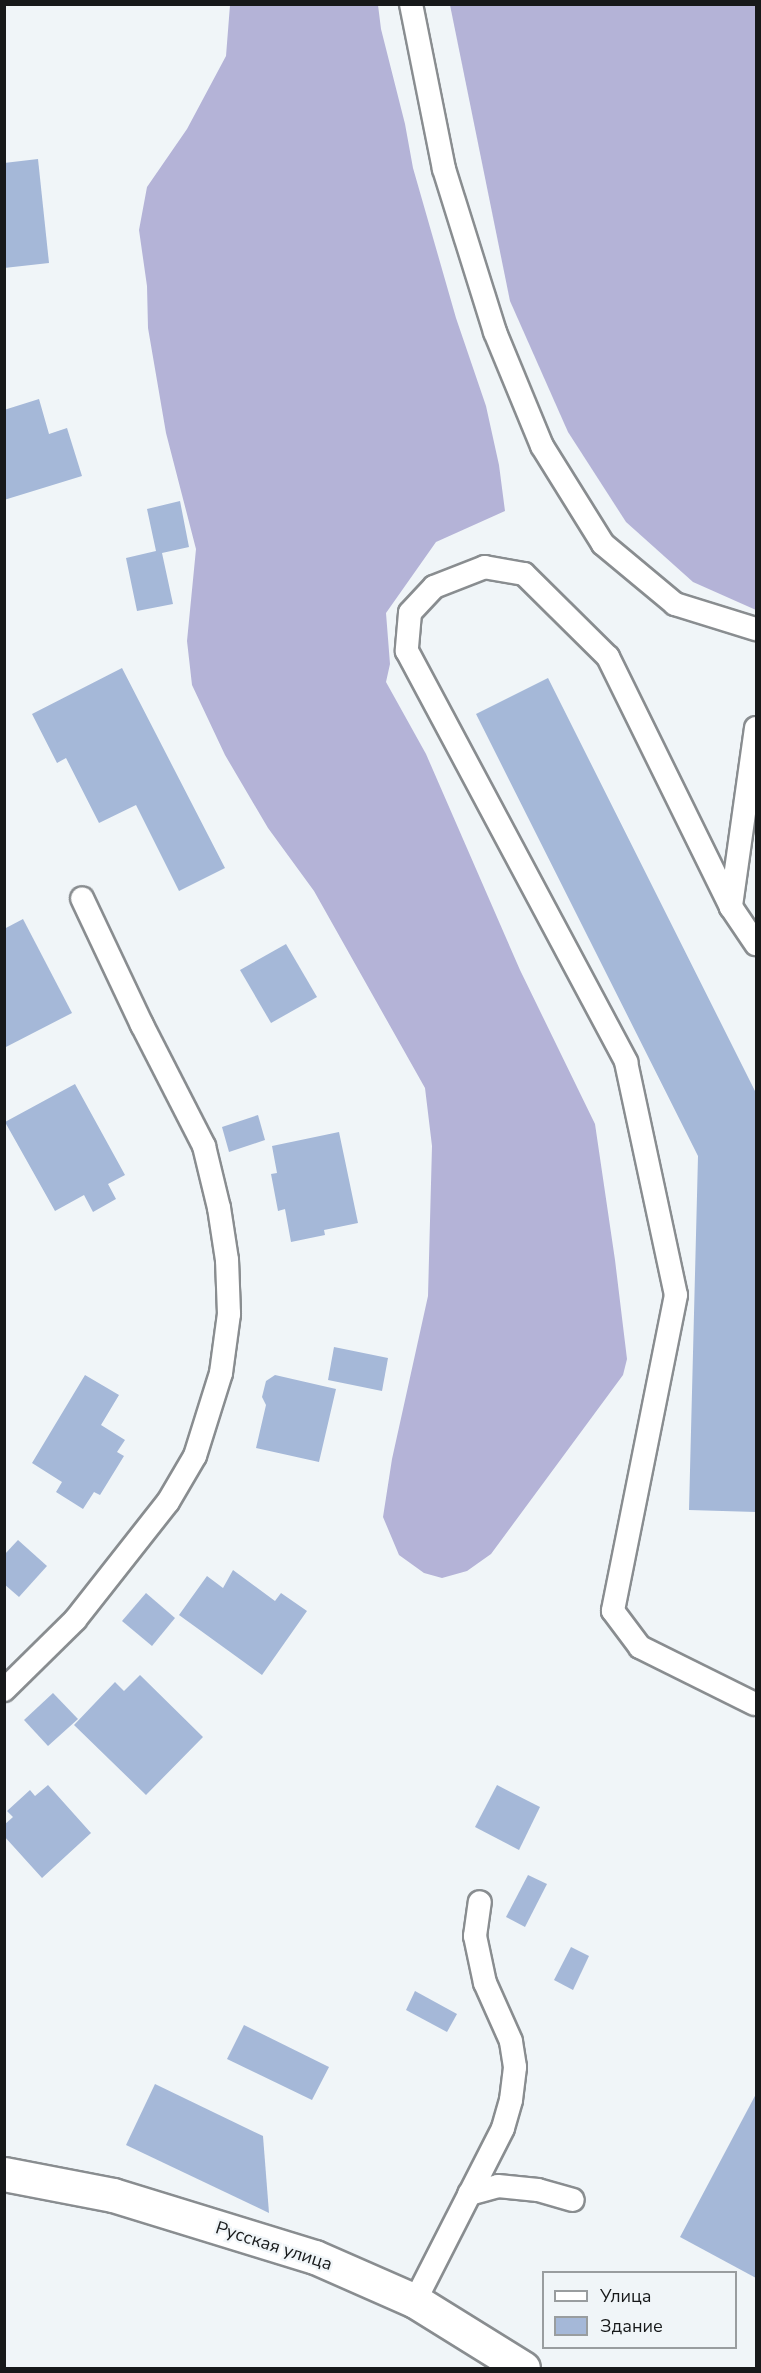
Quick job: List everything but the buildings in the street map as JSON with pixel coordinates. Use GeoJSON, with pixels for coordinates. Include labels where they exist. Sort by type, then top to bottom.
{"type":"FeatureCollection","features":[{"type":"Feature","properties":{"kind":"street","name":"Русская улица"},"geometry":{"type":"LineString","coordinates":[[4,2174],[113,2195],[315,2257],[415,2301],[523,2368]]}},
{"type":"Feature","properties":{"kind":"lane"},"geometry":{"type":"LineString","coordinates":[[411,4],[444,169],[495,332],[542,446],[603,544],[675,604],[756,629]]}},
{"type":"Feature","properties":{"kind":"lane"},"geometry":{"type":"LineString","coordinates":[[756,944],[731,907],[608,657],[524,574],[485,567],[434,587],[410,613],[406,651],[626,1062],[676,1295],[613,1611],[640,1647],[756,1703]]}},
{"type":"Feature","properties":{"kind":"lane"},"geometry":{"type":"LineString","coordinates":[[731,907],[756,728]]}},
{"type":"Feature","properties":{"kind":"lane"},"geometry":{"type":"LineString","coordinates":[[4,1690],[75,1620],[168,1502],[199,1445],[221,1373],[229,1314],[227,1260],[219,1208],[204,1146],[141,1025],[82,898]]}},
{"type":"Feature","properties":{"kind":"lane"},"geometry":{"type":"LineString","coordinates":[[415,2301],[503,2128],[512,2100],[515,2067],[511,2041],[485,1983],[475,1936],[480,1902]]}},
{"type":"Feature","properties":{"kind":"lane"},"geometry":{"type":"LineString","coordinates":[[469,2194],[498,2186],[538,2190],[573,2200]]}},
{"type":"Feature","properties":{"kind":"shaded area"},"geometry":{"type":"Polygon","coordinates":[[[230,5],[378,5],[381,29],[405,124],[413,168],[456,318],[486,406],[499,465],[505,511],[436,542],[386,613],[390,664],[386,682],[426,754],[520,970],[595,1124],[615,1260],[627,1359],[623,1375],[491,1554],[467,1571],[442,1578],[424,1573],[399,1555],[383,1517],[392,1459],[428,1296],[432,1146],[425,1088],[314,891],[268,828],[225,755],[192,685],[187,641],[196,549],[166,433],[148,328],[147,286],[139,230],[147,187],[187,129],[226,56],[230,5]]]}},
{"type":"Feature","properties":{"kind":"shaded area"},"geometry":{"type":"Polygon","coordinates":[[[450,5],[756,5],[756,610],[693,582],[626,522],[568,432],[510,301],[450,5]]]}}]}
